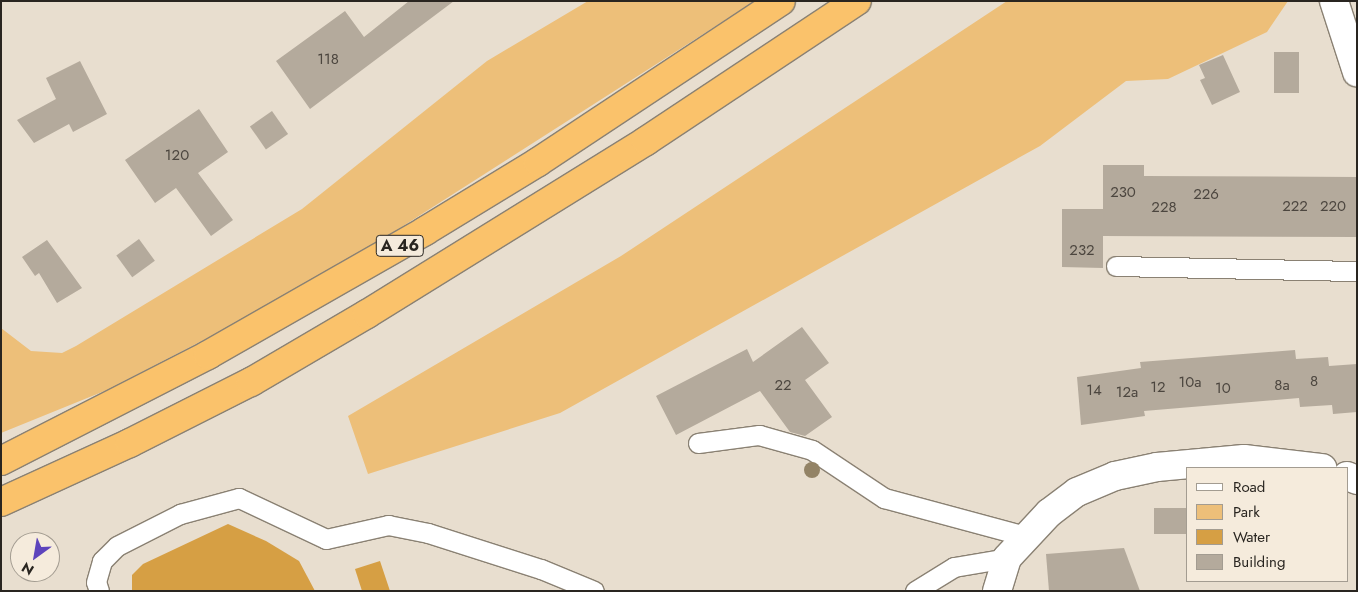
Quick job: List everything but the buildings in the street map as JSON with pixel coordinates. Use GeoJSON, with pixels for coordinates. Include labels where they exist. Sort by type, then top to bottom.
{"type":"FeatureCollection","features":[{"type":"Feature","properties":{"kind":"highway","name":"A 46"},"geometry":{"type":"LineString","coordinates":[[1,461],[208,356],[417,236],[538,162],[781,1]]}},
{"type":"Feature","properties":{"kind":"highway","name":"A 46"},"geometry":{"type":"LineString","coordinates":[[1,502],[130,443],[234,390],[367,314],[646,142],[857,1]]}},
{"type":"Feature","properties":{"kind":"street"},"geometry":{"type":"LineString","coordinates":[[1334,1],[1357,72]]}},
{"type":"Feature","properties":{"kind":"street"},"geometry":{"type":"LineString","coordinates":[[997,591],[1007,558],[1025,536],[1077,492],[1115,476],[1157,467],[1244,459],[1313,467]]}},
{"type":"Feature","properties":{"kind":"lane"},"geometry":{"type":"LineString","coordinates":[[1116,266],[1357,271]]}},
{"type":"Feature","properties":{"kind":"lane"},"geometry":{"type":"LineString","coordinates":[[698,443],[759,435],[812,450],[884,498],[1025,536]]}},
{"type":"Feature","properties":{"kind":"lane"},"geometry":{"type":"LineString","coordinates":[[99,591],[96,582],[102,561],[118,546],[180,514],[239,498],[326,539],[388,525],[428,533],[541,568],[594,591]]}},
{"type":"Feature","properties":{"kind":"lane"},"geometry":{"type":"LineString","coordinates":[[915,591],[954,567],[1007,558]]}},
{"type":"Feature","properties":{"kind":"green space"},"geometry":{"type":"Polygon","coordinates":[[[588,1],[755,1],[314,283],[107,390],[1,433],[1,328],[31,351],[62,353],[76,346],[302,209],[487,61],[588,1]]]}},
{"type":"Feature","properties":{"kind":"green space"},"geometry":{"type":"Polygon","coordinates":[[[1007,1],[1288,1],[1267,32],[1168,79],[1126,81],[1040,146],[560,413],[368,474],[348,416],[621,256],[1007,1]]]}},
{"type":"Feature","properties":{"kind":"water"},"geometry":{"type":"Polygon","coordinates":[[[228,524],[266,541],[299,561],[315,591],[132,591],[132,575],[143,564],[228,524]]]}},
{"type":"Feature","properties":{"kind":"water"},"geometry":{"type":"Polygon","coordinates":[[[380,561],[390,591],[362,591],[355,569],[380,561]]]}}]}
